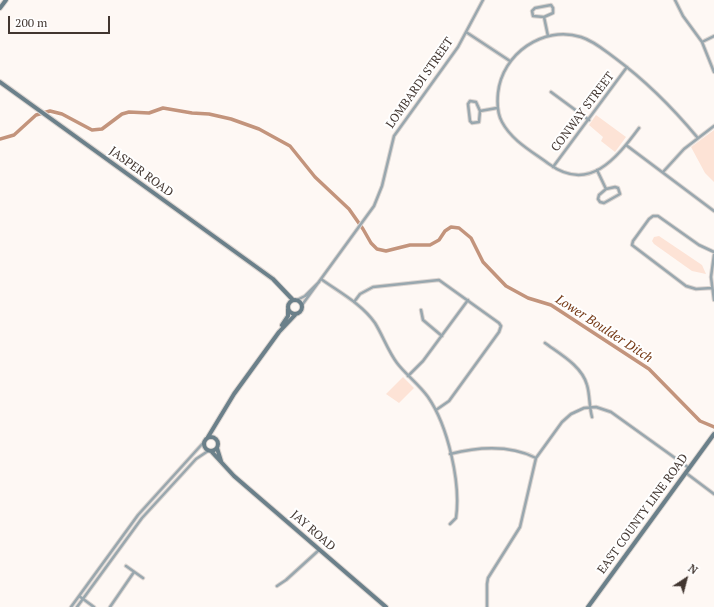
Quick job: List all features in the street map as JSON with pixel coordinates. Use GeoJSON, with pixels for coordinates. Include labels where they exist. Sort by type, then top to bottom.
{"type":"FeatureCollection","features":[{"type":"Feature","properties":{"kind":"street"},"geometry":{"type":"LineString","coordinates":[[0,8],[6,0]]}},
{"type":"Feature","properties":{"kind":"street","name":"LOMBARDI STREET"},"geometry":{"type":"LineString","coordinates":[[302,305],[364,221],[380,192],[389,152],[396,132],[458,47],[483,0]]}},
{"type":"Feature","properties":{"kind":"street"},"geometry":{"type":"LineString","coordinates":[[675,0],[683,16],[702,42],[714,72]]}},
{"type":"Feature","properties":{"kind":"street"},"geometry":{"type":"LineString","coordinates":[[551,5],[554,12],[544,17],[536,18],[532,16],[532,11],[536,8],[551,5]]}},
{"type":"Feature","properties":{"kind":"street"},"geometry":{"type":"LineString","coordinates":[[544,17],[548,36]]}},
{"type":"Feature","properties":{"kind":"street"},"geometry":{"type":"LineString","coordinates":[[466,32],[510,61]]}},
{"type":"Feature","properties":{"kind":"street"},"geometry":{"type":"LineString","coordinates":[[639,128],[612,161],[597,170],[581,175],[570,175],[553,167],[515,139],[501,121],[498,108],[499,88],[502,73],[510,61],[528,45],[548,36],[569,34],[583,38],[594,43],[627,67],[668,103],[697,137]]}},
{"type":"Feature","properties":{"kind":"street"},"geometry":{"type":"LineString","coordinates":[[702,42],[714,36]]}},
{"type":"Feature","properties":{"kind":"street","name":"CONWAY STREET"},"geometry":{"type":"LineString","coordinates":[[553,167],[627,67]]}},
{"type":"Feature","properties":{"kind":"street","name":"JASPER ROAD"},"geometry":{"type":"LineString","coordinates":[[0,82],[278,283],[295,300]]}},
{"type":"Feature","properties":{"kind":"street"},"geometry":{"type":"LineString","coordinates":[[551,92],[588,120]]}},
{"type":"Feature","properties":{"kind":"street"},"geometry":{"type":"LineString","coordinates":[[470,101],[476,102],[480,111],[479,122],[472,123],[470,121],[468,104],[470,101]]}},
{"type":"Feature","properties":{"kind":"street"},"geometry":{"type":"LineString","coordinates":[[480,111],[498,108]]}},
{"type":"Feature","properties":{"kind":"street"},"geometry":{"type":"LineString","coordinates":[[663,172],[697,137],[714,126]]}},
{"type":"Feature","properties":{"kind":"street"},"geometry":{"type":"LineString","coordinates":[[626,145],[714,211]]}},
{"type":"Feature","properties":{"kind":"street"},"geometry":{"type":"LineString","coordinates":[[597,170],[606,189]]}},
{"type":"Feature","properties":{"kind":"street"},"geometry":{"type":"LineString","coordinates":[[615,187],[618,188],[620,194],[604,203],[601,202],[598,199],[599,195],[606,189],[615,187]]}},
{"type":"Feature","properties":{"kind":"street"},"geometry":{"type":"LineString","coordinates":[[712,288],[696,290],[686,286],[632,245],[633,241],[649,219],[653,216],[658,216],[699,245],[714,252]]}},
{"type":"Feature","properties":{"kind":"street"},"geometry":{"type":"LineString","coordinates":[[714,256],[711,277],[714,300]]}},
{"type":"Feature","properties":{"kind":"street","name":"JASPER ROAD"},"geometry":{"type":"LineString","coordinates":[[270,278],[286,296],[288,307]]}},
{"type":"Feature","properties":{"kind":"street"},"geometry":{"type":"LineString","coordinates":[[320,280],[354,302],[366,313],[374,323],[396,362],[427,395],[436,410],[441,422],[457,482],[456,518],[450,524]]}},
{"type":"Feature","properties":{"kind":"street","name":"LOMBARDI STREET"},"geometry":{"type":"LineString","coordinates":[[295,300],[305,296],[320,280]]}},
{"type":"Feature","properties":{"kind":"street"},"geometry":{"type":"LineString","coordinates":[[354,302],[360,294],[373,287],[439,280],[497,321],[501,326],[499,332],[449,400],[436,410]]}},
{"type":"Feature","properties":{"kind":"street"},"geometry":{"type":"LineString","coordinates":[[71,607],[152,499],[208,437],[220,414],[279,332],[288,316],[288,307],[295,300],[302,305],[301,311],[296,314],[279,332]]}},
{"type":"Feature","properties":{"kind":"street"},"geometry":{"type":"LineString","coordinates":[[408,376],[423,361],[468,300]]}},
{"type":"Feature","properties":{"kind":"street"},"geometry":{"type":"LineString","coordinates":[[288,307],[292,314],[296,314]]}},
{"type":"Feature","properties":{"kind":"street"},"geometry":{"type":"LineString","coordinates":[[421,310],[423,320],[442,336]]}},
{"type":"Feature","properties":{"kind":"street"},"geometry":{"type":"LineString","coordinates":[[545,343],[583,374],[588,386],[592,417]]}},
{"type":"Feature","properties":{"kind":"street"},"geometry":{"type":"LineString","coordinates":[[487,607],[488,578],[520,527],[536,458],[566,417],[590,407],[601,408],[611,412],[689,469]]}},
{"type":"Feature","properties":{"kind":"street"},"geometry":{"type":"LineString","coordinates":[[77,607],[159,498],[196,458],[217,448],[216,424]]}},
{"type":"Feature","properties":{"kind":"street","name":"EAST COUNTY LINE ROAD"},"geometry":{"type":"LineString","coordinates":[[588,607],[714,434]]}},
{"type":"Feature","properties":{"kind":"street"},"geometry":{"type":"LineString","coordinates":[[208,437],[212,437],[217,440]]}},
{"type":"Feature","properties":{"kind":"street"},"geometry":{"type":"LineString","coordinates":[[204,442],[205,448],[210,451]]}},
{"type":"Feature","properties":{"kind":"street","name":"JAY ROAD"},"geometry":{"type":"LineString","coordinates":[[217,448],[219,456],[228,469]]}},
{"type":"Feature","properties":{"kind":"street"},"geometry":{"type":"LineString","coordinates":[[450,454],[481,448],[521,451],[536,458]]}},
{"type":"Feature","properties":{"kind":"street","name":"JAY ROAD"},"geometry":{"type":"LineString","coordinates":[[210,451],[228,469],[319,550],[386,607]]}},
{"type":"Feature","properties":{"kind":"street"},"geometry":{"type":"LineString","coordinates":[[686,473],[714,494]]}},
{"type":"Feature","properties":{"kind":"street"},"geometry":{"type":"LineString","coordinates":[[116,546],[120,549]]}},
{"type":"Feature","properties":{"kind":"street"},"geometry":{"type":"LineString","coordinates":[[276,586],[286,580],[319,550]]}},
{"type":"Feature","properties":{"kind":"street"},"geometry":{"type":"LineString","coordinates":[[126,566],[143,578]]}},
{"type":"Feature","properties":{"kind":"street"},"geometry":{"type":"LineString","coordinates":[[110,607],[134,572]]}},
{"type":"Feature","properties":{"kind":"street"},"geometry":{"type":"LineString","coordinates":[[79,596],[94,607]]}},
{"type":"Feature","properties":{"kind":"shaded area"},"geometry":{"type":"Polygon","coordinates":[[[596,115],[626,137],[615,152],[601,141],[603,137],[589,125],[596,115]]]}},
{"type":"Feature","properties":{"kind":"shaded area"},"geometry":{"type":"Polygon","coordinates":[[[714,130],[714,182],[705,173],[691,147],[714,130]]]}},
{"type":"Feature","properties":{"kind":"shaded area"},"geometry":{"type":"Polygon","coordinates":[[[659,236],[702,265],[706,274],[692,271],[654,244],[652,241],[654,237],[659,236]]]}},
{"type":"Feature","properties":{"kind":"shaded area"},"geometry":{"type":"Polygon","coordinates":[[[403,377],[414,388],[399,403],[386,394],[403,377]]]}},
{"type":"Feature","properties":{"kind":"waterway","name":"Lower Boulder Ditch"},"geometry":{"type":"LineString","coordinates":[[0,139],[14,135],[36,115],[50,111],[62,114],[92,130],[102,129],[122,114],[129,112],[149,113],[163,108],[192,113],[209,114],[231,119],[259,129],[290,146],[315,177],[349,209],[371,243],[377,249],[386,251],[410,245],[430,245],[439,240],[445,231],[451,227],[459,228],[471,238],[483,262],[506,286],[528,298],[551,305],[649,369],[700,421],[714,427]]}}]}
